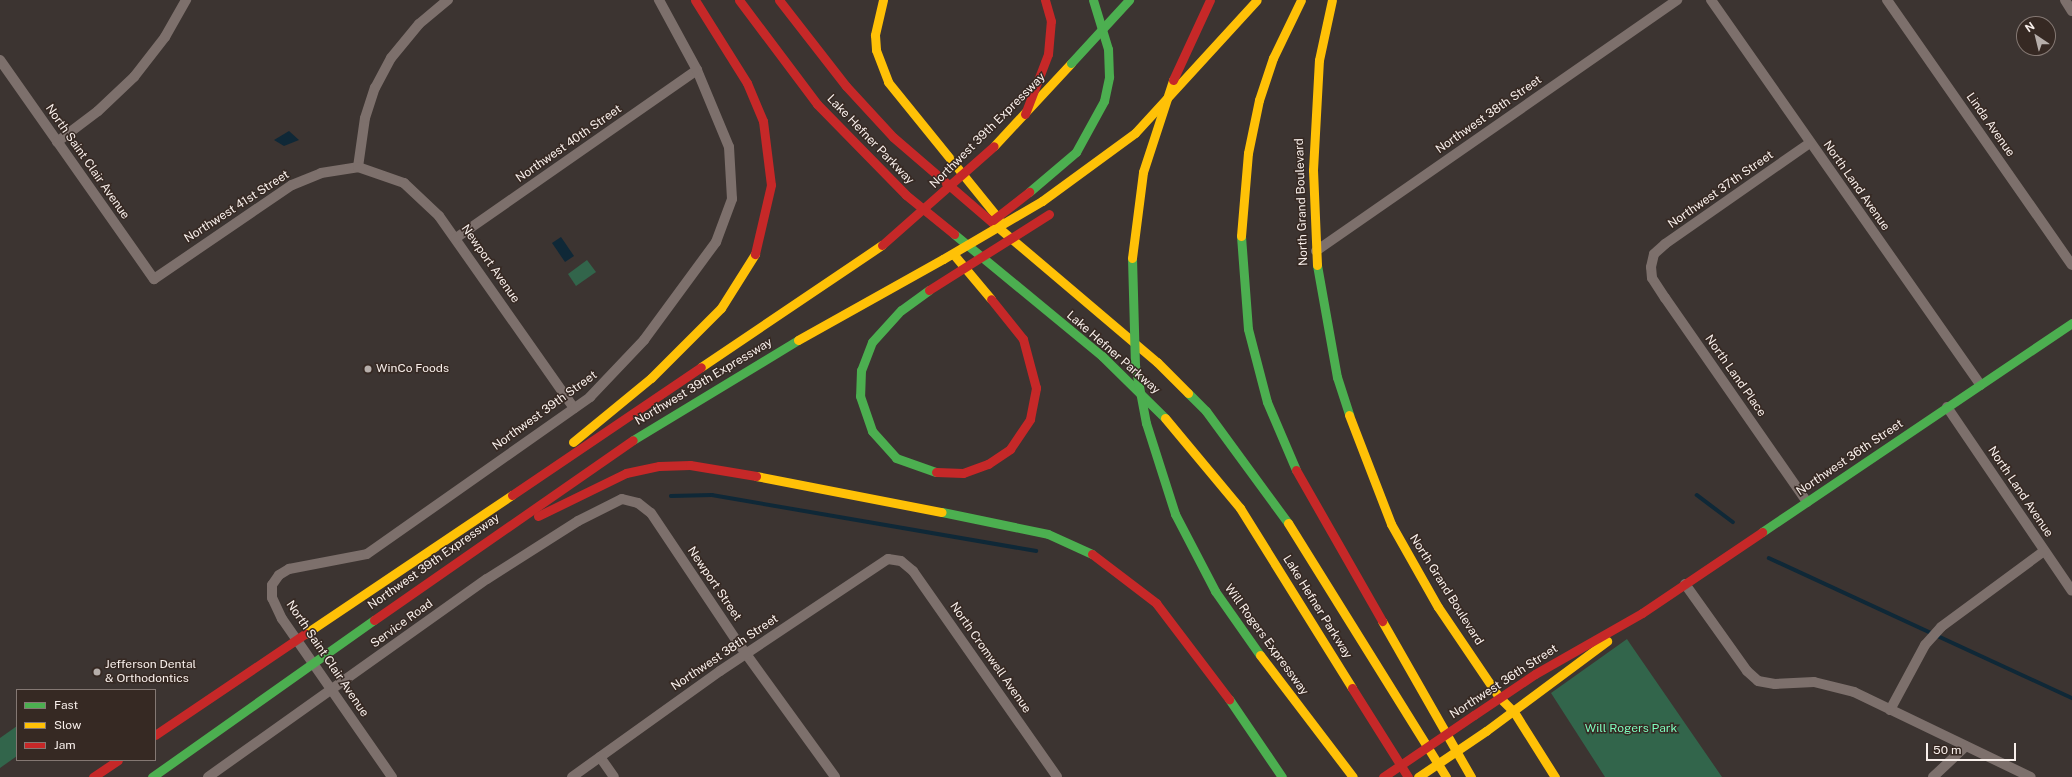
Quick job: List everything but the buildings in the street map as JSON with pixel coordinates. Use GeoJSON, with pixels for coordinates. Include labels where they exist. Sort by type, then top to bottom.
{"type":"FeatureCollection","features":[{"type":"Feature","properties":{"kind":"main road"},"geometry":{"type":"LineString","coordinates":[[521,487],[690,342],[738,287],[761,238],[771,185],[763,121],[746,83],[695,0]]}},
{"type":"Feature","properties":{"kind":"main road","name":"Lake Hefner Parkway"},"geometry":{"type":"LineString","coordinates":[[739,0],[818,104],[906,195],[1102,356],[1185,438],[1253,528],[1408,777]]}},
{"type":"Feature","properties":{"kind":"main road","name":"Lake Hefner Parkway"},"geometry":{"type":"LineString","coordinates":[[779,0],[841,81],[893,137],[1157,362],[1225,434],[1292,528],[1446,777]]}},
{"type":"Feature","properties":{"kind":"main road"},"geometry":{"type":"LineString","coordinates":[[883,0],[875,35],[876,50],[888,82],[913,117],[1028,253]]}},
{"type":"Feature","properties":{"kind":"main road"},"geometry":{"type":"LineString","coordinates":[[1025,114],[1048,54],[1051,21],[1045,0]]}},
{"type":"Feature","properties":{"kind":"main road"},"geometry":{"type":"LineString","coordinates":[[943,259],[1029,192],[1076,152],[1102,105],[1109,77],[1108,49],[1094,0]]}},
{"type":"Feature","properties":{"kind":"main road","name":"Northwest 39th Expressway"},"geometry":{"type":"LineString","coordinates":[[156,734],[295,639],[882,245],[994,146],[1129,0]]}},
{"type":"Feature","properties":{"kind":"main road","name":"Will Rogers Expressway"},"geometry":{"type":"LineString","coordinates":[[1210,0],[1188,42],[1156,125],[1143,172],[1134,236],[1131,287],[1135,365],[1146,423],[1175,514],[1215,591],[1245,636],[1352,777]]}},
{"type":"Feature","properties":{"kind":"main road","name":"Northwest 39th Expressway"},"geometry":{"type":"LineString","coordinates":[[152,777],[311,662],[473,549],[686,406],[1042,201],[1089,169],[1135,132],[1257,0]]}},
{"type":"Feature","properties":{"kind":"main road"},"geometry":{"type":"LineString","coordinates":[[1301,0],[1273,58],[1248,153],[1240,250],[1248,329],[1267,402],[1292,463],[1471,777]]}},
{"type":"Feature","properties":{"kind":"main road","name":"North Grand Boulevard"},"geometry":{"type":"LineString","coordinates":[[1332,0],[1319,60],[1314,127],[1316,251],[1337,377],[1374,485],[1422,581],[1499,697],[1514,712],[1555,777]]}},
{"type":"Feature","properties":{"kind":"main road"},"geometry":{"type":"LineString","coordinates":[[906,195],[942,239],[1018,332],[1030,357],[1036,381],[1033,410],[1016,442],[996,460],[963,473],[927,472],[896,458],[872,431],[860,396],[861,370],[872,342],[896,314],[929,290],[1054,208],[1089,169]]}},
{"type":"Feature","properties":{"kind":"main road","name":"Northwest 36th Street"},"geometry":{"type":"LineString","coordinates":[[1383,777],[1499,697],[1642,613],[2072,324]]}},
{"type":"Feature","properties":{"kind":"main road"},"geometry":{"type":"LineString","coordinates":[[473,549],[619,475],[674,464],[731,470],[1035,531],[1098,557],[1156,603],[1198,655],[1282,777]]}},
{"type":"Feature","properties":{"kind":"main road","name":"Northwest 36th Street"},"geometry":{"type":"LineString","coordinates":[[1418,777],[1514,712],[1642,613]]}},
{"type":"Feature","properties":{"kind":"main road"},"geometry":{"type":"LineString","coordinates":[[94,777],[117,761]]}},
{"type":"Feature","properties":{"kind":"street"},"geometry":{"type":"LineString","coordinates":[[57,142],[98,111],[134,77],[165,37],[186,0]]}},
{"type":"Feature","properties":{"kind":"street"},"geometry":{"type":"LineString","coordinates":[[358,167],[365,118],[381,76],[419,24],[448,0]]}},
{"type":"Feature","properties":{"kind":"street"},"geometry":{"type":"LineString","coordinates":[[659,0],[697,70]]}},
{"type":"Feature","properties":{"kind":"street","name":"Northwest 38th Street"},"geometry":{"type":"LineString","coordinates":[[1316,251],[1677,0]]}},
{"type":"Feature","properties":{"kind":"street","name":"North Land Avenue"},"geometry":{"type":"LineString","coordinates":[[1711,0],[1981,385]]}},
{"type":"Feature","properties":{"kind":"street","name":"Linda Avenue"},"geometry":{"type":"LineString","coordinates":[[1887,0],[2072,265]]}},
{"type":"Feature","properties":{"kind":"street"},"geometry":{"type":"LineString","coordinates":[[2064,0],[2072,11]]}},
{"type":"Feature","properties":{"kind":"street","name":"North Saint Clair Avenue"},"geometry":{"type":"LineString","coordinates":[[0,60],[154,279]]}},
{"type":"Feature","properties":{"kind":"street","name":"Northwest 39th Street"},"geometry":{"type":"LineString","coordinates":[[329,564],[359,558],[377,548],[574,408],[618,371],[656,325],[716,242],[732,199],[729,147],[697,70]]}},
{"type":"Feature","properties":{"kind":"street","name":"Northwest 40th Street"},"geometry":{"type":"LineString","coordinates":[[456,238],[697,70]]}},
{"type":"Feature","properties":{"kind":"street","name":"Northwest 37th Street"},"geometry":{"type":"LineString","coordinates":[[1651,262],[1665,244],[1810,143]]}},
{"type":"Feature","properties":{"kind":"street","name":"Newport Avenue"},"geometry":{"type":"LineString","coordinates":[[358,167],[409,186],[439,216],[456,238],[574,408]]}},
{"type":"Feature","properties":{"kind":"street","name":"Northwest 41st Street"},"geometry":{"type":"LineString","coordinates":[[154,279],[292,185],[321,173],[358,167]]}},
{"type":"Feature","properties":{"kind":"street","name":"North Land Place"},"geometry":{"type":"LineString","coordinates":[[1651,262],[1657,287],[1807,502]]}},
{"type":"Feature","properties":{"kind":"street","name":"North Land Avenue"},"geometry":{"type":"LineString","coordinates":[[1947,407],[2072,590]]}},
{"type":"Feature","properties":{"kind":"street","name":"Newport Street"},"geometry":{"type":"LineString","coordinates":[[616,500],[633,501],[650,513],[747,654],[835,777]]}},
{"type":"Feature","properties":{"kind":"street","name":"Service Road"},"geometry":{"type":"LineString","coordinates":[[208,777],[487,580],[616,500]]}},
{"type":"Feature","properties":{"kind":"street"},"geometry":{"type":"LineString","coordinates":[[1890,710],[1927,643],[1941,627],[2044,551]]}},
{"type":"Feature","properties":{"kind":"street","name":"Northwest 38th Street"},"geometry":{"type":"LineString","coordinates":[[572,777],[877,564],[896,560]]}},
{"type":"Feature","properties":{"kind":"street","name":"North Cromwell Avenue"},"geometry":{"type":"LineString","coordinates":[[896,560],[913,571],[1057,777]]}},
{"type":"Feature","properties":{"kind":"street","name":"North Saint Clair Avenue"},"geometry":{"type":"LineString","coordinates":[[329,564],[289,569],[279,575],[272,585],[276,609],[295,639],[392,777]]}},
{"type":"Feature","properties":{"kind":"street"},"geometry":{"type":"LineString","coordinates":[[1685,584],[1744,667],[1758,681],[1835,685],[2031,777]]}},
{"type":"Feature","properties":{"kind":"street"},"geometry":{"type":"LineString","coordinates":[[1933,777],[1966,746]]}},
{"type":"Feature","properties":{"kind":"street"},"geometry":{"type":"LineString","coordinates":[[600,757],[614,777]]}},
{"type":"Feature","properties":{"kind":"green space"},"geometry":{"type":"Polygon","coordinates":[[[587,260],[596,272],[576,286],[568,274],[587,260]]]}},
{"type":"Feature","properties":{"kind":"green space","name":"Will Rogers Park"},"geometry":{"type":"Polygon","coordinates":[[[1627,639],[1722,777],[1605,777],[1551,693],[1627,639]]]}},
{"type":"Feature","properties":{"kind":"green space"},"geometry":{"type":"Polygon","coordinates":[[[16,727],[16,757],[0,768],[0,738],[16,727]]]}},
{"type":"Feature","properties":{"kind":"water"},"geometry":{"type":"Polygon","coordinates":[[[289,131],[299,140],[284,146],[274,140],[289,131]]]}},
{"type":"Feature","properties":{"kind":"water"},"geometry":{"type":"Polygon","coordinates":[[[561,237],[574,256],[565,262],[552,243],[561,237]]]}},
{"type":"Feature","properties":{"kind":"waterway"},"geometry":{"type":"LineString","coordinates":[[671,496],[712,495],[1036,551]]}},
{"type":"Feature","properties":{"kind":"waterway"},"geometry":{"type":"LineString","coordinates":[[1697,495],[1733,522]]}},
{"type":"Feature","properties":{"kind":"waterway"},"geometry":{"type":"LineString","coordinates":[[1769,558],[2072,698]]}},
{"type":"Feature","properties":{"kind":"traffic: fast"},"geometry":{"type":"LineString","coordinates":[[1029,192],[1076,152],[1104,101],[1109,77],[1108,49],[1093,0]]}},
{"type":"Feature","properties":{"kind":"traffic: fast"},"geometry":{"type":"LineString","coordinates":[[1071,63],[1129,0]]}},
{"type":"Feature","properties":{"kind":"traffic: fast"},"geometry":{"type":"LineString","coordinates":[[954,234],[1102,356],[1165,418]]}},
{"type":"Feature","properties":{"kind":"traffic: fast"},"geometry":{"type":"LineString","coordinates":[[1241,236],[1248,329],[1267,402],[1296,470]]}},
{"type":"Feature","properties":{"kind":"traffic: fast"},"geometry":{"type":"LineString","coordinates":[[1132,258],[1135,365],[1146,423],[1175,514]]}},
{"type":"Feature","properties":{"kind":"traffic: fast"},"geometry":{"type":"LineString","coordinates":[[1317,265],[1337,377],[1349,415]]}},
{"type":"Feature","properties":{"kind":"traffic: fast"},"geometry":{"type":"LineString","coordinates":[[929,290],[901,310],[872,342],[861,370],[860,396],[872,431],[896,458],[936,472]]}},
{"type":"Feature","properties":{"kind":"traffic: fast"},"geometry":{"type":"LineString","coordinates":[[1762,532],[2072,323]]}},
{"type":"Feature","properties":{"kind":"traffic: fast"},"geometry":{"type":"LineString","coordinates":[[633,440],[798,340]]}},
{"type":"Feature","properties":{"kind":"traffic: fast"},"geometry":{"type":"LineString","coordinates":[[1188,393],[1206,411],[1288,523]]}},
{"type":"Feature","properties":{"kind":"traffic: fast"},"geometry":{"type":"LineString","coordinates":[[942,512],[1048,534],[1092,554]]}},
{"type":"Feature","properties":{"kind":"traffic: fast"},"geometry":{"type":"LineString","coordinates":[[1175,514],[1215,591],[1260,655]]}},
{"type":"Feature","properties":{"kind":"traffic: fast"},"geometry":{"type":"LineString","coordinates":[[152,777],[374,620]]}},
{"type":"Feature","properties":{"kind":"traffic: fast"},"geometry":{"type":"LineString","coordinates":[[1229,699],[1282,777]]}},
{"type":"Feature","properties":{"kind":"traffic: slow"},"geometry":{"type":"LineString","coordinates":[[883,0],[875,35],[876,50],[888,82],[999,219]]}},
{"type":"Feature","properties":{"kind":"traffic: slow"},"geometry":{"type":"LineString","coordinates":[[1042,201],[1135,133],[1257,0]]}},
{"type":"Feature","properties":{"kind":"traffic: slow"},"geometry":{"type":"LineString","coordinates":[[1241,236],[1248,153],[1259,100],[1273,58],[1301,0]]}},
{"type":"Feature","properties":{"kind":"traffic: slow"},"geometry":{"type":"LineString","coordinates":[[1317,265],[1313,170],[1319,60],[1332,0]]}},
{"type":"Feature","properties":{"kind":"traffic: slow"},"geometry":{"type":"LineString","coordinates":[[994,146],[1071,63]]}},
{"type":"Feature","properties":{"kind":"traffic: slow"},"geometry":{"type":"LineString","coordinates":[[1132,258],[1143,172],[1173,80]]}},
{"type":"Feature","properties":{"kind":"traffic: slow"},"geometry":{"type":"LineString","coordinates":[[943,259],[1042,201]]}},
{"type":"Feature","properties":{"kind":"traffic: slow"},"geometry":{"type":"LineString","coordinates":[[993,223],[1157,362],[1188,393]]}},
{"type":"Feature","properties":{"kind":"traffic: slow"},"geometry":{"type":"LineString","coordinates":[[701,367],[882,245]]}},
{"type":"Feature","properties":{"kind":"traffic: slow"},"geometry":{"type":"LineString","coordinates":[[573,442],[651,378],[721,308],[755,254]]}},
{"type":"Feature","properties":{"kind":"traffic: slow"},"geometry":{"type":"LineString","coordinates":[[955,256],[991,299]]}},
{"type":"Feature","properties":{"kind":"traffic: slow"},"geometry":{"type":"LineString","coordinates":[[798,340],[943,259]]}},
{"type":"Feature","properties":{"kind":"traffic: slow"},"geometry":{"type":"LineString","coordinates":[[1349,415],[1391,524],[1438,607],[1499,697]]}},
{"type":"Feature","properties":{"kind":"traffic: slow"},"geometry":{"type":"LineString","coordinates":[[1165,418],[1240,508],[1352,688]]}},
{"type":"Feature","properties":{"kind":"traffic: slow"},"geometry":{"type":"LineString","coordinates":[[756,476],[942,512]]}},
{"type":"Feature","properties":{"kind":"traffic: slow"},"geometry":{"type":"LineString","coordinates":[[305,634],[512,495]]}},
{"type":"Feature","properties":{"kind":"traffic: slow"},"geometry":{"type":"LineString","coordinates":[[1288,523],[1446,777]]}},
{"type":"Feature","properties":{"kind":"traffic: slow"},"geometry":{"type":"LineString","coordinates":[[1382,621],[1471,777]]}},
{"type":"Feature","properties":{"kind":"traffic: slow"},"geometry":{"type":"LineString","coordinates":[[1486,731],[1607,641]]}},
{"type":"Feature","properties":{"kind":"traffic: slow"},"geometry":{"type":"LineString","coordinates":[[1260,655],[1353,777]]}},
{"type":"Feature","properties":{"kind":"traffic: slow"},"geometry":{"type":"LineString","coordinates":[[1499,697],[1514,712],[1555,777]]}},
{"type":"Feature","properties":{"kind":"traffic: slow"},"geometry":{"type":"LineString","coordinates":[[1418,777],[1486,731]]}},
{"type":"Feature","properties":{"kind":"traffic: jam"},"geometry":{"type":"LineString","coordinates":[[695,0],[747,83],[763,121],[771,185],[755,254]]}},
{"type":"Feature","properties":{"kind":"traffic: jam"},"geometry":{"type":"LineString","coordinates":[[739,0],[817,104],[906,195],[954,234]]}},
{"type":"Feature","properties":{"kind":"traffic: jam"},"geometry":{"type":"LineString","coordinates":[[779,0],[846,86],[893,137],[993,223]]}},
{"type":"Feature","properties":{"kind":"traffic: jam"},"geometry":{"type":"LineString","coordinates":[[1025,114],[1048,54],[1051,21],[1045,0]]}},
{"type":"Feature","properties":{"kind":"traffic: jam"},"geometry":{"type":"LineString","coordinates":[[1173,80],[1210,0]]}},
{"type":"Feature","properties":{"kind":"traffic: jam"},"geometry":{"type":"LineString","coordinates":[[882,245],[994,146]]}},
{"type":"Feature","properties":{"kind":"traffic: jam"},"geometry":{"type":"LineString","coordinates":[[993,220],[1029,192]]}},
{"type":"Feature","properties":{"kind":"traffic: jam"},"geometry":{"type":"LineString","coordinates":[[929,290],[1049,214]]}},
{"type":"Feature","properties":{"kind":"traffic: jam"},"geometry":{"type":"LineString","coordinates":[[936,472],[963,473],[988,464],[1010,449],[1030,419],[1036,388],[1023,339],[991,299]]}},
{"type":"Feature","properties":{"kind":"traffic: jam"},"geometry":{"type":"LineString","coordinates":[[512,495],[701,367]]}},
{"type":"Feature","properties":{"kind":"traffic: jam"},"geometry":{"type":"LineString","coordinates":[[374,620],[633,440]]}},
{"type":"Feature","properties":{"kind":"traffic: jam"},"geometry":{"type":"LineString","coordinates":[[538,516],[626,473],[659,466],[690,465],[756,476]]}},
{"type":"Feature","properties":{"kind":"traffic: jam"},"geometry":{"type":"LineString","coordinates":[[1296,470],[1382,621]]}},
{"type":"Feature","properties":{"kind":"traffic: jam"},"geometry":{"type":"LineString","coordinates":[[1474,715],[1535,674],[1642,613],[1762,532]]}},
{"type":"Feature","properties":{"kind":"traffic: jam"},"geometry":{"type":"LineString","coordinates":[[1092,554],[1156,603],[1229,699]]}},
{"type":"Feature","properties":{"kind":"traffic: jam"},"geometry":{"type":"LineString","coordinates":[[156,734],[305,634]]}},
{"type":"Feature","properties":{"kind":"traffic: jam"},"geometry":{"type":"LineString","coordinates":[[1352,688],[1408,777]]}},
{"type":"Feature","properties":{"kind":"traffic: jam"},"geometry":{"type":"LineString","coordinates":[[1383,777],[1474,715]]}},
{"type":"Feature","properties":{"kind":"traffic: jam"},"geometry":{"type":"LineString","coordinates":[[93,777],[117,761]]}},
{"type":"Feature","properties":{"kind":"place","name":"WinCo Foods"},"geometry":{"type":"Point","coordinates":[368,369]}},
{"type":"Feature","properties":{"kind":"place","name":"Jefferson Dental & Orthodontics"},"geometry":{"type":"Point","coordinates":[97,672]}}]}
